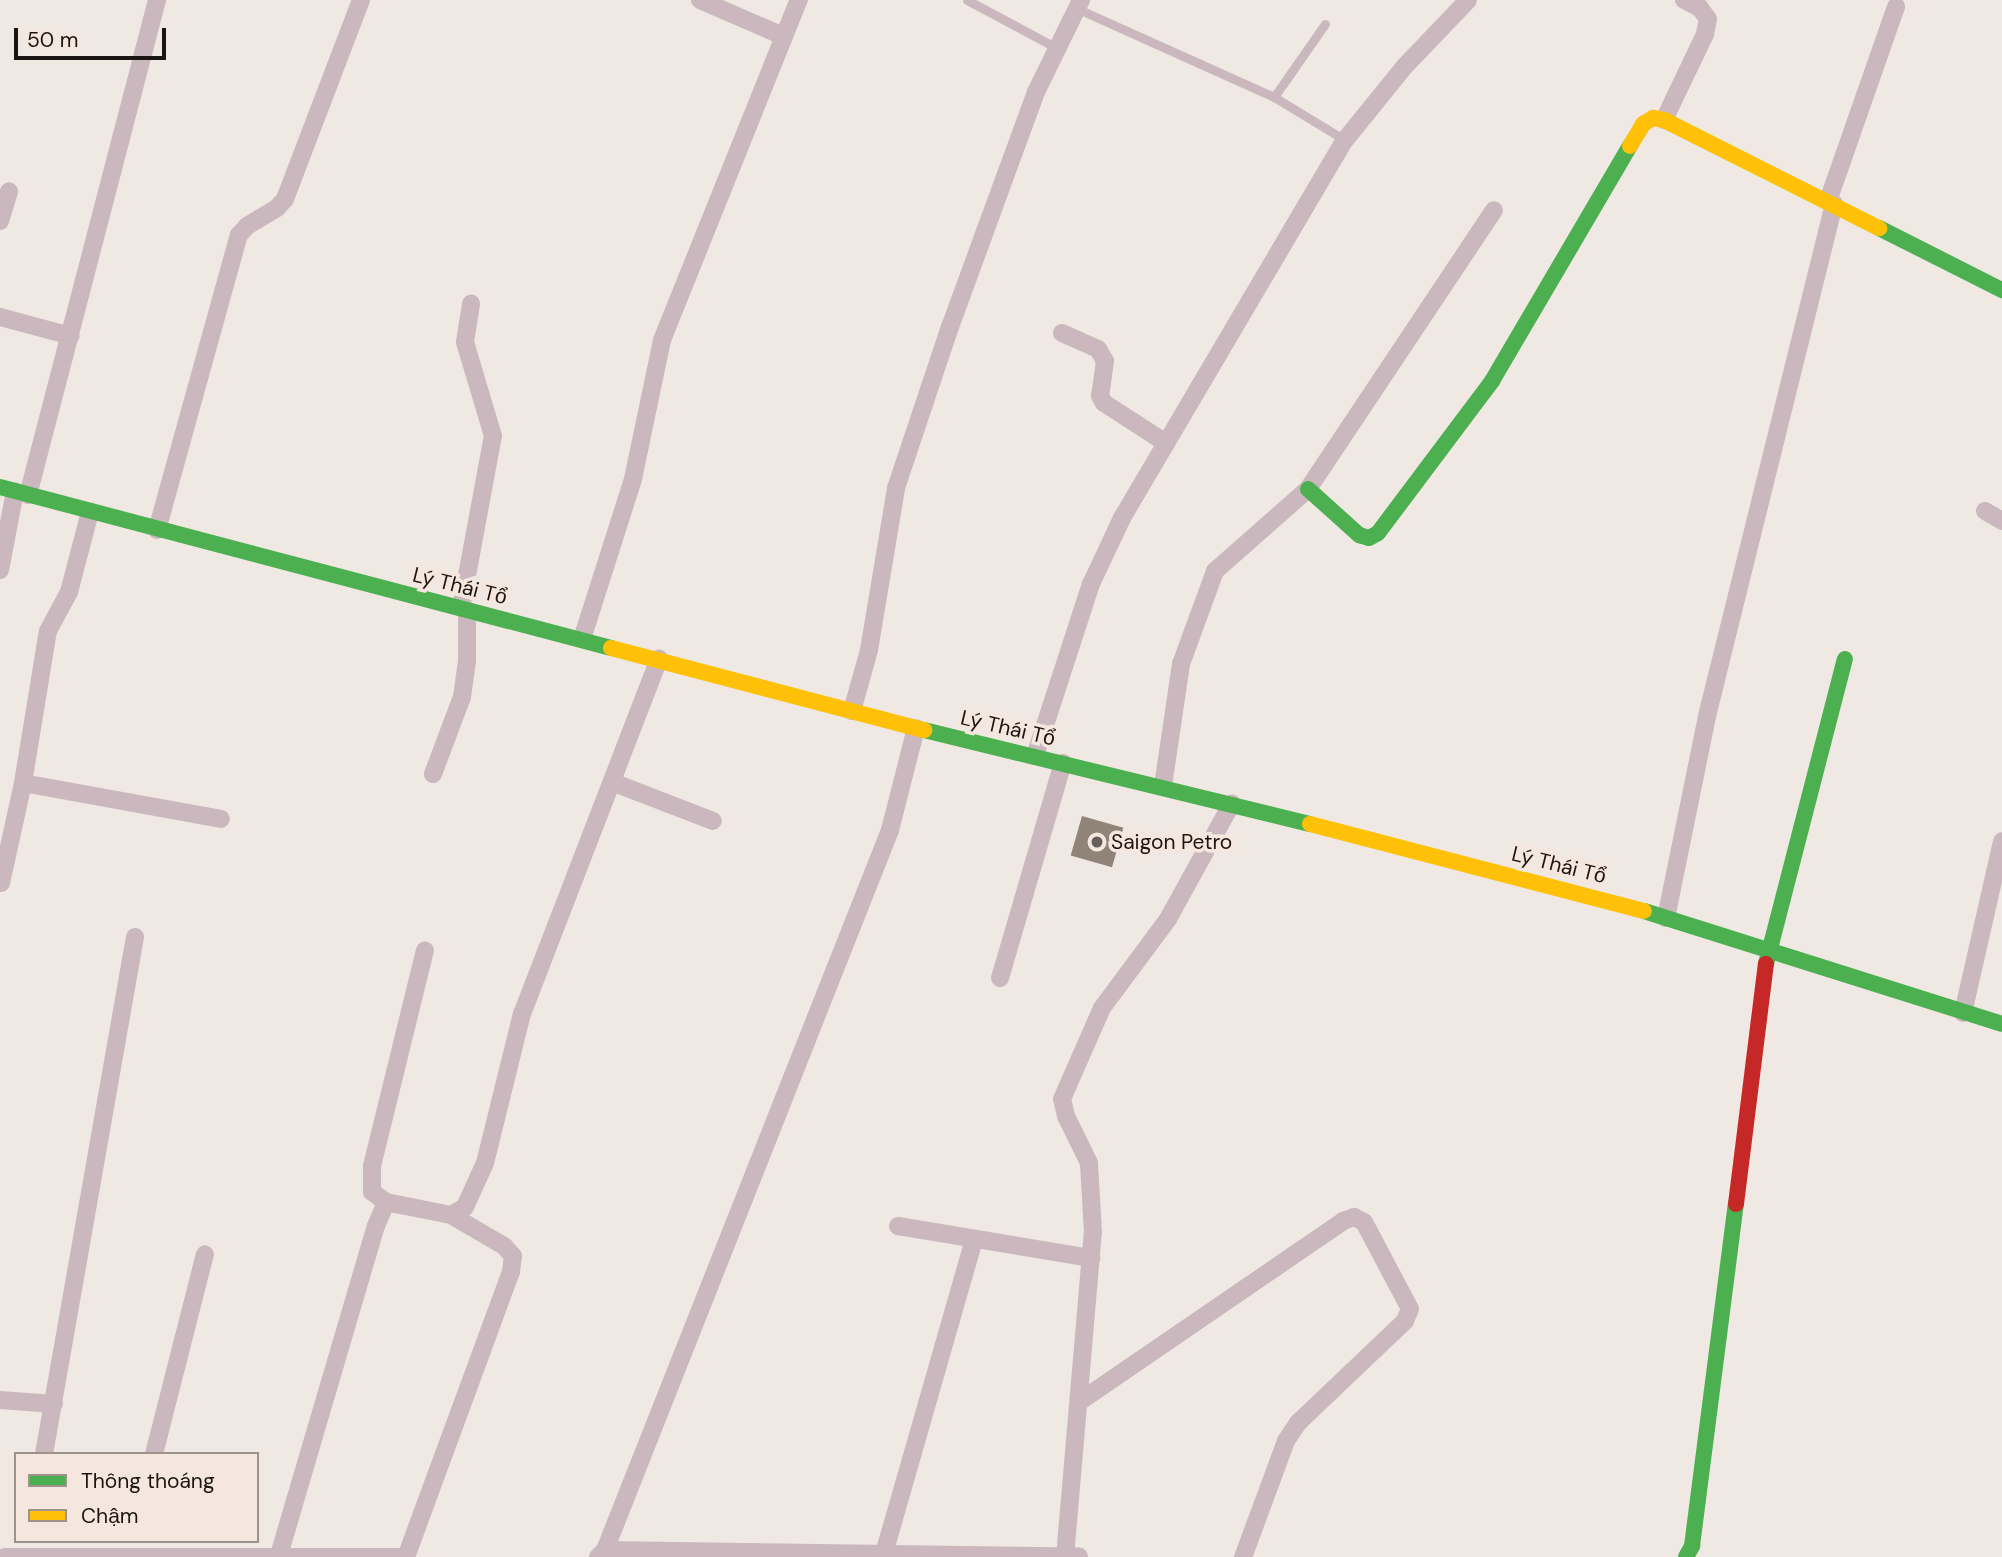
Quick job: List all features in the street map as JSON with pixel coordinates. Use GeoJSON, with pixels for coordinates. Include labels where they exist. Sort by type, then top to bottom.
{"type":"FeatureCollection","features":[{"type":"Feature","properties":{"kind":"main road"},"geometry":{"type":"LineString","coordinates":[[1308,489],[1359,536],[1369,538],[1377,533],[1492,381],[1643,124],[1653,118],[1664,120],[2002,290]]}},
{"type":"Feature","properties":{"kind":"main road","name":"Lý Thái Tổ"},"geometry":{"type":"LineString","coordinates":[[14,491],[916,728],[1232,803],[1609,900],[2002,1024]]}},
{"type":"Feature","properties":{"kind":"main road"},"geometry":{"type":"LineString","coordinates":[[1686,1557],[1692,1546],[1768,950],[1845,659]]}},
{"type":"Feature","properties":{"kind":"street"},"geometry":{"type":"LineString","coordinates":[[0,570],[14,491],[71,336],[157,0]]}},
{"type":"Feature","properties":{"kind":"street"},"geometry":{"type":"LineString","coordinates":[[157,530],[240,235],[247,226],[277,208],[285,199],[361,0]]}},
{"type":"Feature","properties":{"kind":"street"},"geometry":{"type":"LineString","coordinates":[[700,0],[783,36]]}},
{"type":"Feature","properties":{"kind":"street"},"geometry":{"type":"LineString","coordinates":[[582,639],[633,479],[662,340],[799,0]]}},
{"type":"Feature","properties":{"kind":"street"},"geometry":{"type":"LineString","coordinates":[[1035,756],[1091,584],[1122,518],[1345,140],[1405,66],[1468,0]]}},
{"type":"Feature","properties":{"kind":"street"},"geometry":{"type":"LineString","coordinates":[[1664,120],[1705,34],[1708,19],[1700,8],[1684,0]]}},
{"type":"Feature","properties":{"kind":"street"},"geometry":{"type":"LineString","coordinates":[[852,711],[869,650],[896,488],[960,300],[1036,92],[1055,47],[1078,4]]}},
{"type":"Feature","properties":{"kind":"street"},"geometry":{"type":"LineString","coordinates":[[1666,918],[1707,716],[1831,203],[1896,7]]}},
{"type":"Feature","properties":{"kind":"street"},"geometry":{"type":"LineString","coordinates":[[0,221],[9,191]]}},
{"type":"Feature","properties":{"kind":"street"},"geometry":{"type":"LineString","coordinates":[[1163,786],[1181,664],[1215,571],[1308,489],[1494,210]]}},
{"type":"Feature","properties":{"kind":"street"},"geometry":{"type":"LineString","coordinates":[[433,774],[462,697],[467,661],[464,609],[493,436],[465,342],[471,303]]}},
{"type":"Feature","properties":{"kind":"street"},"geometry":{"type":"LineString","coordinates":[[0,317],[71,336]]}},
{"type":"Feature","properties":{"kind":"street"},"geometry":{"type":"LineString","coordinates":[[1062,333],[1098,349],[1105,360],[1100,397],[1104,403],[1166,443]]}},
{"type":"Feature","properties":{"kind":"street"},"geometry":{"type":"LineString","coordinates":[[1985,511],[2002,521]]}},
{"type":"Feature","properties":{"kind":"street"},"geometry":{"type":"LineString","coordinates":[[1,883],[23,783],[48,632],[69,592],[90,512]]}},
{"type":"Feature","properties":{"kind":"street"},"geometry":{"type":"LineString","coordinates":[[451,1215],[465,1207],[485,1163],[522,1014],[659,659]]}},
{"type":"Feature","properties":{"kind":"street"},"geometry":{"type":"LineString","coordinates":[[916,728],[890,830],[610,1553],[1079,1557]]}},
{"type":"Feature","properties":{"kind":"street"},"geometry":{"type":"LineString","coordinates":[[1000,978],[1063,763]]}},
{"type":"Feature","properties":{"kind":"street"},"geometry":{"type":"LineString","coordinates":[[612,782],[713,821]]}},
{"type":"Feature","properties":{"kind":"street"},"geometry":{"type":"LineString","coordinates":[[23,783],[221,820]]}},
{"type":"Feature","properties":{"kind":"street"},"geometry":{"type":"LineString","coordinates":[[1065,1557],[1093,1233],[1089,1163],[1066,1116],[1062,1099],[1102,1007],[1168,919],[1232,803]]}},
{"type":"Feature","properties":{"kind":"street"},"geometry":{"type":"LineString","coordinates":[[1964,1013],[2002,841]]}},
{"type":"Feature","properties":{"kind":"street"},"geometry":{"type":"LineString","coordinates":[[44,1452],[135,937]]}},
{"type":"Feature","properties":{"kind":"street"},"geometry":{"type":"LineString","coordinates":[[406,1557],[511,1272],[513,1256],[504,1246],[451,1215],[386,1202],[372,1192],[372,1166],[425,950]]}},
{"type":"Feature","properties":{"kind":"street"},"geometry":{"type":"LineString","coordinates":[[279,1555],[376,1226],[386,1202]]}},
{"type":"Feature","properties":{"kind":"street"},"geometry":{"type":"LineString","coordinates":[[1079,1402],[1343,1221],[1354,1217],[1364,1222],[1410,1309],[1405,1321],[1298,1423],[1286,1441],[1243,1557]]}},
{"type":"Feature","properties":{"kind":"street"},"geometry":{"type":"LineString","coordinates":[[898,1226],[1091,1258]]}},
{"type":"Feature","properties":{"kind":"street"},"geometry":{"type":"LineString","coordinates":[[884,1555],[974,1239]]}},
{"type":"Feature","properties":{"kind":"street"},"geometry":{"type":"LineString","coordinates":[[155,1452],[205,1254]]}},
{"type":"Feature","properties":{"kind":"street"},"geometry":{"type":"LineString","coordinates":[[0,1400],[54,1404]]}},
{"type":"Feature","properties":{"kind":"street"},"geometry":{"type":"LineString","coordinates":[[5,1557],[130,1548],[249,1556],[399,1557]]}},
{"type":"Feature","properties":{"kind":"lane"},"geometry":{"type":"LineString","coordinates":[[967,0],[1055,47]]}},
{"type":"Feature","properties":{"kind":"lane"},"geometry":{"type":"LineString","coordinates":[[1078,4],[1274,97],[1345,140]]}},
{"type":"Feature","properties":{"kind":"lane"},"geometry":{"type":"LineString","coordinates":[[1274,97],[1325,24]]}},
{"type":"Feature","properties":{"kind":"building","name":"Saigon Petro"},"geometry":{"type":"Polygon","coordinates":[[[1082,816],[1123,828],[1112,867],[1071,855],[1082,816]]]}},
{"type":"Feature","properties":{"kind":"traffic: fast"},"geometry":{"type":"LineString","coordinates":[[1308,489],[1359,535],[1369,538],[1378,533],[1492,381],[1630,146]]}},
{"type":"Feature","properties":{"kind":"traffic: fast"},"geometry":{"type":"LineString","coordinates":[[1879,228],[2002,290]]}},
{"type":"Feature","properties":{"kind":"traffic: fast"},"geometry":{"type":"LineString","coordinates":[[0,487],[611,648]]}},
{"type":"Feature","properties":{"kind":"traffic: fast"},"geometry":{"type":"LineString","coordinates":[[1766,964],[1845,659]]}},
{"type":"Feature","properties":{"kind":"traffic: fast"},"geometry":{"type":"LineString","coordinates":[[924,730],[1310,824]]}},
{"type":"Feature","properties":{"kind":"traffic: fast"},"geometry":{"type":"LineString","coordinates":[[1644,911],[2002,1024]]}},
{"type":"Feature","properties":{"kind":"traffic: fast"},"geometry":{"type":"LineString","coordinates":[[1686,1557],[1692,1546],[1736,1204]]}},
{"type":"Feature","properties":{"kind":"traffic: slow"},"geometry":{"type":"LineString","coordinates":[[1630,146],[1643,124],[1653,118],[1664,120],[1879,228]]}},
{"type":"Feature","properties":{"kind":"traffic: slow"},"geometry":{"type":"LineString","coordinates":[[611,648],[924,730]]}},
{"type":"Feature","properties":{"kind":"traffic: slow"},"geometry":{"type":"LineString","coordinates":[[1310,824],[1644,911]]}},
{"type":"Feature","properties":{"kind":"traffic: jam"},"geometry":{"type":"LineString","coordinates":[[1736,1204],[1766,964]]}},
{"type":"Feature","properties":{"kind":"place","name":"Saigon Petro"},"geometry":{"type":"Point","coordinates":[1097,842]}}]}
